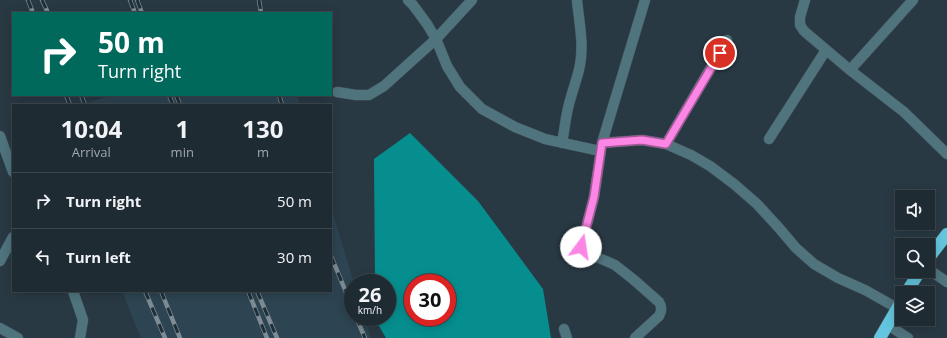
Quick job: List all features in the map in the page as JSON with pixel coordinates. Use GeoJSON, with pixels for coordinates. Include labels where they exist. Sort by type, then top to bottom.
{"type":"FeatureCollection","features":[{"type":"Feature","properties":{"kind":"highway"},"geometry":{"type":"LineString","coordinates":[[935,250],[947,234]]}},
{"type":"Feature","properties":{"kind":"highway"},"geometry":{"type":"LineString","coordinates":[[880,338],[895,313]]}},
{"type":"Feature","properties":{"kind":"street"},"geometry":{"type":"LineString","coordinates":[[408,0],[427,24],[436,39],[447,66],[460,87],[482,109],[515,127],[545,139],[562,143],[601,147],[642,140],[666,144],[691,154],[734,184],[757,204],[780,228],[796,248],[814,264],[838,278],[895,302]]}},
{"type":"Feature","properties":{"kind":"street"},"geometry":{"type":"LineString","coordinates":[[338,92],[356,95],[369,95],[384,86],[436,39],[472,0]]}},
{"type":"Feature","properties":{"kind":"street"},"geometry":{"type":"LineString","coordinates":[[562,143],[570,98],[577,80],[580,64],[582,44],[577,0]]}},
{"type":"Feature","properties":{"kind":"street"},"geometry":{"type":"LineString","coordinates":[[635,338],[659,316],[662,307],[659,302],[615,265],[587,254],[582,251],[581,247],[594,197],[601,147],[645,0]]}},
{"type":"Feature","properties":{"kind":"street"},"geometry":{"type":"LineString","coordinates":[[806,0],[800,17],[800,25],[804,31],[850,70],[904,112],[947,154]]}},
{"type":"Feature","properties":{"kind":"street"},"geometry":{"type":"LineString","coordinates":[[850,70],[913,0]]}},
{"type":"Feature","properties":{"kind":"street"},"geometry":{"type":"LineString","coordinates":[[666,144],[727,40]]}},
{"type":"Feature","properties":{"kind":"street"},"geometry":{"type":"LineString","coordinates":[[770,139],[826,50]]}},
{"type":"Feature","properties":{"kind":"street"},"geometry":{"type":"LineString","coordinates":[[0,137],[12,169]]}},
{"type":"Feature","properties":{"kind":"street"},"geometry":{"type":"LineString","coordinates":[[0,261],[12,239]]}},
{"type":"Feature","properties":{"kind":"street"},"geometry":{"type":"LineString","coordinates":[[935,274],[947,282]]}},
{"type":"Feature","properties":{"kind":"street"},"geometry":{"type":"LineString","coordinates":[[73,292],[83,320],[80,338]]}},
{"type":"Feature","properties":{"kind":"street"},"geometry":{"type":"LineString","coordinates":[[888,325],[908,338]]}},
{"type":"Feature","properties":{"kind":"street"},"geometry":{"type":"LineString","coordinates":[[0,328],[18,338]]}},
{"type":"Feature","properties":{"kind":"shaded area"},"geometry":{"type":"Polygon","coordinates":[[[107,96],[297,96],[300,104],[85,104],[107,96]]]}},
{"type":"Feature","properties":{"kind":"shaded area"},"geometry":{"type":"Polygon","coordinates":[[[410,133],[478,201],[543,289],[551,338],[386,338],[379,326],[396,326],[396,274],[375,274],[374,159],[410,133]]]}},
{"type":"Feature","properties":{"kind":"shaded area"},"geometry":{"type":"Polygon","coordinates":[[[332,210],[351,274],[344,274],[344,326],[368,326],[371,338],[141,338],[122,292],[332,292],[332,210]]]}},
{"type":"Feature","properties":{"kind":"railway"},"geometry":{"type":"LineString","coordinates":[[28,0],[33,12]]}},
{"type":"Feature","properties":{"kind":"railway"},"geometry":{"type":"LineString","coordinates":[[42,0],[48,12]]}},
{"type":"Feature","properties":{"kind":"railway"},"geometry":{"type":"LineString","coordinates":[[130,0],[135,12]]}},
{"type":"Feature","properties":{"kind":"railway"},"geometry":{"type":"LineString","coordinates":[[137,0],[142,12]]}},
{"type":"Feature","properties":{"kind":"railway"},"geometry":{"type":"LineString","coordinates":[[259,0],[261,12]]}},
{"type":"Feature","properties":{"kind":"railway"},"geometry":{"type":"LineString","coordinates":[[66,96],[70,104]]}},
{"type":"Feature","properties":{"kind":"railway"},"geometry":{"type":"LineString","coordinates":[[81,96],[85,104]]}},
{"type":"Feature","properties":{"kind":"railway"},"geometry":{"type":"LineString","coordinates":[[169,96],[173,104]]}},
{"type":"Feature","properties":{"kind":"railway"},"geometry":{"type":"LineString","coordinates":[[176,96],[180,104]]}},
{"type":"Feature","properties":{"kind":"railway"},"geometry":{"type":"LineString","coordinates":[[279,96],[282,104]]}},
{"type":"Feature","properties":{"kind":"railway"},"geometry":{"type":"LineString","coordinates":[[332,258],[344,287]]}},
{"type":"Feature","properties":{"kind":"railway"},"geometry":{"type":"LineString","coordinates":[[145,292],[165,338]]}},
{"type":"Feature","properties":{"kind":"railway"},"geometry":{"type":"LineString","coordinates":[[161,292],[180,338]]}},
{"type":"Feature","properties":{"kind":"railway"},"geometry":{"type":"LineString","coordinates":[[248,292],[267,338]]}},
{"type":"Feature","properties":{"kind":"railway"},"geometry":{"type":"LineString","coordinates":[[257,292],[277,338]]}},
{"type":"Feature","properties":{"kind":"railway"},"geometry":{"type":"LineString","coordinates":[[360,326],[365,338]]}},
{"type":"Feature","properties":{"kind":"route"},"geometry":{"type":"LineString","coordinates":[[581,247],[594,197],[602,143],[642,140],[666,144],[720,53]]}}]}
